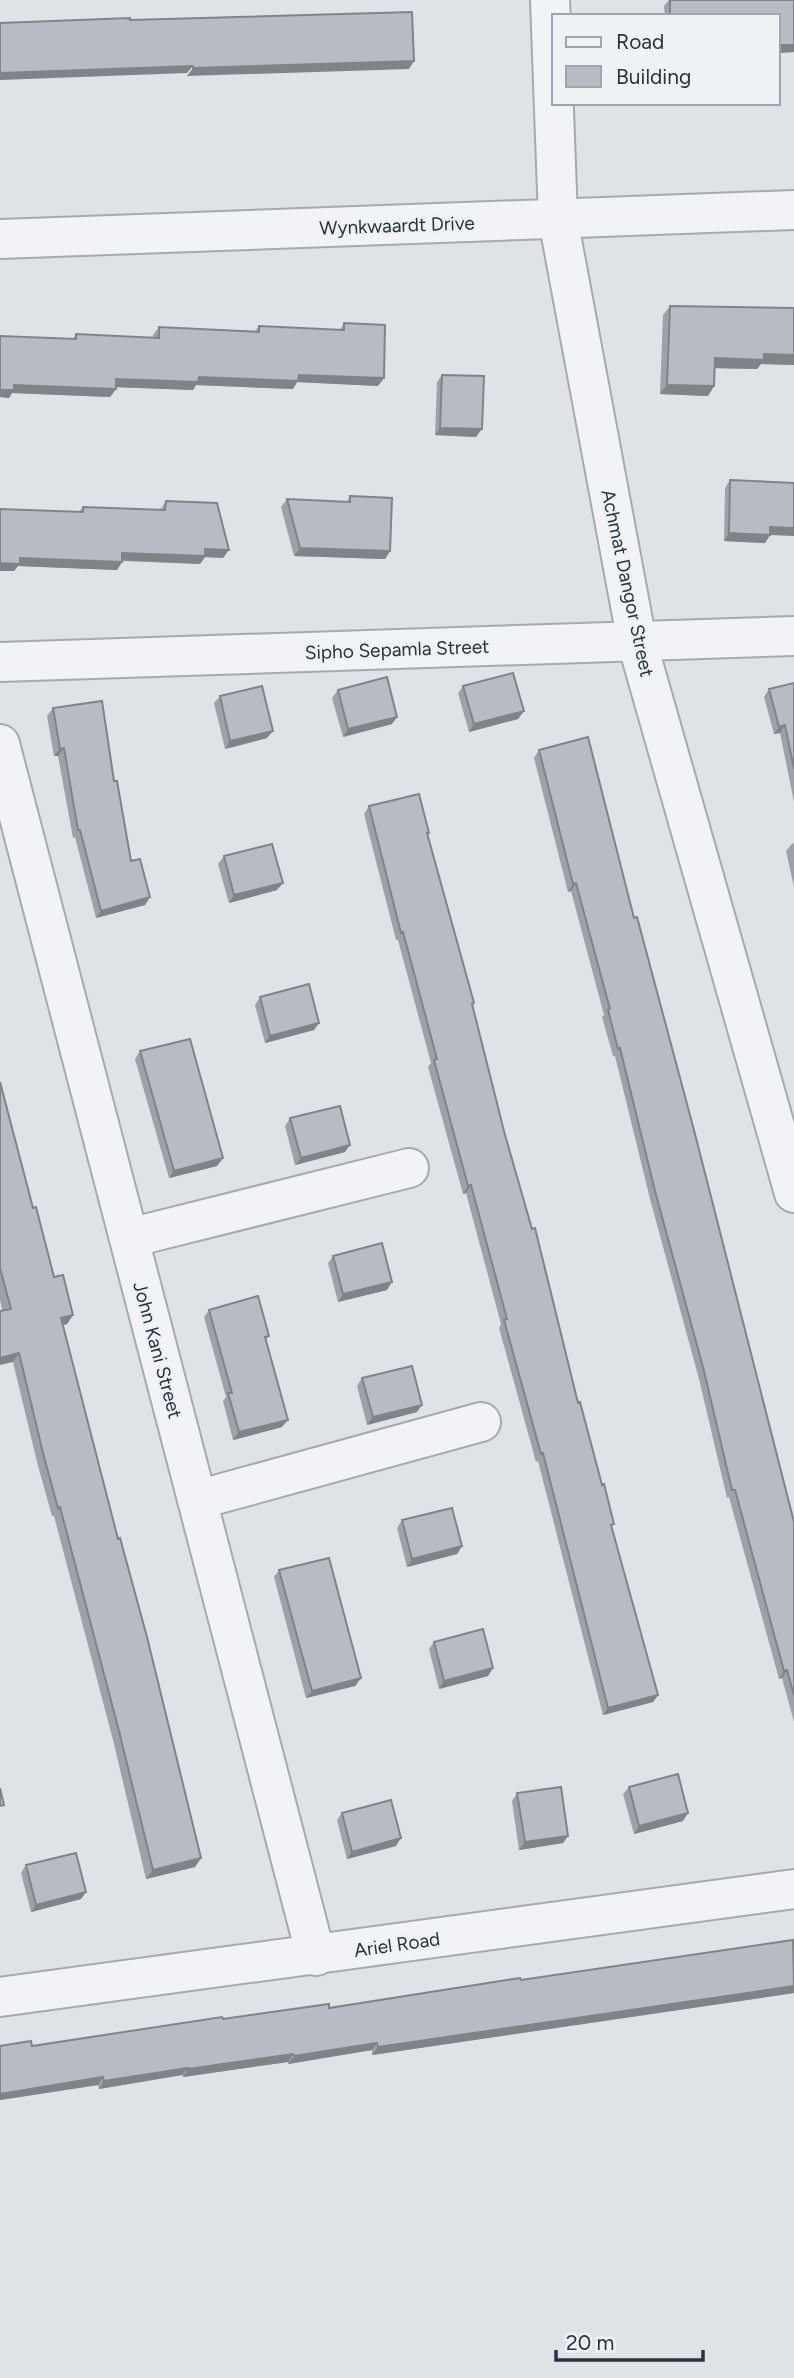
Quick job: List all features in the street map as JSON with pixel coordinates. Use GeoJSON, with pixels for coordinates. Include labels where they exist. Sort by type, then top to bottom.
{"type":"FeatureCollection","features":[{"type":"Feature","properties":{"kind":"street","name":"Achmat Dangor Street"},"geometry":{"type":"LineString","coordinates":[[550,0],[552,55]]}},
{"type":"Feature","properties":{"kind":"street","name":"Achmat Dangor Street"},"geometry":{"type":"LineString","coordinates":[[554,105],[558,219],[637,642],[794,1193]]}},
{"type":"Feature","properties":{"kind":"street","name":"Wynkwaardt Drive"},"geometry":{"type":"LineString","coordinates":[[0,239],[794,210]]}},
{"type":"Feature","properties":{"kind":"street","name":"Sipho Sepamla Street"},"geometry":{"type":"LineString","coordinates":[[0,663],[794,636]]}},
{"type":"Feature","properties":{"kind":"street","name":"John Kani Street"},"geometry":{"type":"LineString","coordinates":[[0,744],[316,1956]]}},
{"type":"Feature","properties":{"kind":"street"},"geometry":{"type":"LineString","coordinates":[[129,1238],[409,1168]]}},
{"type":"Feature","properties":{"kind":"street"},"geometry":{"type":"LineString","coordinates":[[197,1500],[481,1422]]}},
{"type":"Feature","properties":{"kind":"street","name":"Ariel Road"},"geometry":{"type":"LineString","coordinates":[[0,1997],[794,1889]]}},
{"type":"Feature","properties":{"kind":"building"},"geometry":{"type":"Polygon","coordinates":[[[670,0],[794,0],[794,45],[780,45],[780,14],[670,14],[670,0]]]}},
{"type":"Feature","properties":{"kind":"building"},"geometry":{"type":"Polygon","coordinates":[[[412,12],[414,61],[0,73],[0,23],[412,12]]]}},
{"type":"Feature","properties":{"kind":"building"},"geometry":{"type":"Polygon","coordinates":[[[670,306],[794,308],[794,355],[764,354],[764,360],[715,358],[714,386],[667,385],[670,306]]]}},
{"type":"Feature","properties":{"kind":"building"},"geometry":{"type":"Polygon","coordinates":[[[344,323],[385,325],[384,378],[299,375],[298,381],[199,377],[198,382],[116,379],[116,389],[14,385],[14,390],[0,390],[0,336],[76,339],[76,334],[159,338],[159,327],[259,332],[259,326],[344,330],[344,323]]]}},
{"type":"Feature","properties":{"kind":"building"},"geometry":{"type":"Polygon","coordinates":[[[442,375],[484,376],[482,429],[440,428],[442,375]]]}},
{"type":"Feature","properties":{"kind":"building"},"geometry":{"type":"Polygon","coordinates":[[[730,480],[794,483],[794,528],[770,527],[770,535],[729,533],[730,480]]]}},
{"type":"Feature","properties":{"kind":"building"},"geometry":{"type":"Polygon","coordinates":[[[350,496],[392,498],[390,551],[300,548],[287,499],[350,502],[350,496]]]}},
{"type":"Feature","properties":{"kind":"building"},"geometry":{"type":"Polygon","coordinates":[[[166,501],[217,503],[229,550],[205,549],[205,556],[122,553],[122,562],[20,558],[20,564],[0,563],[0,509],[83,512],[83,507],[165,510],[166,501]]]}},
{"type":"Feature","properties":{"kind":"building"},"geometry":{"type":"Polygon","coordinates":[[[513,673],[524,711],[474,724],[463,686],[513,673]]]}},
{"type":"Feature","properties":{"kind":"building"},"geometry":{"type":"Polygon","coordinates":[[[387,677],[397,717],[348,729],[338,690],[387,677]]]}},
{"type":"Feature","properties":{"kind":"building"},"geometry":{"type":"Polygon","coordinates":[[[794,683],[794,769],[785,725],[779,727],[769,689],[794,683]]]}},
{"type":"Feature","properties":{"kind":"building"},"geometry":{"type":"Polygon","coordinates":[[[262,686],[273,731],[230,741],[220,696],[262,686]]]}},
{"type":"Feature","properties":{"kind":"building"},"geometry":{"type":"Polygon","coordinates":[[[102,701],[114,781],[117,781],[131,861],[140,859],[150,897],[101,911],[78,830],[64,748],[60,749],[53,708],[102,701]]]}},
{"type":"Feature","properties":{"kind":"building"},"geometry":{"type":"Polygon","coordinates":[[[588,737],[634,918],[637,917],[695,1134],[794,1522],[794,1695],[787,1670],[784,1671],[735,1490],[732,1490],[704,1371],[608,1010],[610,1009],[576,883],[573,884],[539,750],[588,737]]]}},
{"type":"Feature","properties":{"kind":"building"},"geometry":{"type":"Polygon","coordinates":[[[419,794],[427,833],[474,1003],[472,1004],[505,1135],[532,1229],[535,1228],[578,1403],[580,1402],[602,1485],[604,1484],[614,1524],[611,1525],[658,1695],[608,1708],[543,1453],[541,1454],[504,1320],[507,1319],[471,1185],[468,1186],[434,1060],[437,1059],[369,806],[419,794]]]}},
{"type":"Feature","properties":{"kind":"building"},"geometry":{"type":"Polygon","coordinates":[[[272,844],[283,883],[234,895],[224,856],[272,844]]]}},
{"type":"Feature","properties":{"kind":"building"},"geometry":{"type":"Polygon","coordinates":[[[309,984],[319,1023],[270,1036],[260,997],[309,984]]]}},
{"type":"Feature","properties":{"kind":"building"},"geometry":{"type":"Polygon","coordinates":[[[190,1039],[223,1158],[174,1171],[140,1051],[190,1039]]]}},
{"type":"Feature","properties":{"kind":"building"},"geometry":{"type":"Polygon","coordinates":[[[0,1082],[54,1277],[63,1275],[73,1315],[61,1318],[118,1539],[120,1538],[147,1637],[201,1858],[153,1870],[19,1353],[0,1358],[0,1311],[11,1309],[0,1268],[0,1082]]]}},
{"type":"Feature","properties":{"kind":"building"},"geometry":{"type":"Polygon","coordinates":[[[340,1106],[350,1145],[301,1158],[290,1118],[340,1106]]]}},
{"type":"Feature","properties":{"kind":"building"},"geometry":{"type":"Polygon","coordinates":[[[382,1243],[392,1282],[343,1294],[333,1256],[382,1243]]]}},
{"type":"Feature","properties":{"kind":"building"},"geometry":{"type":"Polygon","coordinates":[[[258,1296],[269,1336],[265,1337],[288,1420],[239,1432],[228,1393],[232,1393],[209,1310],[258,1296]]]}},
{"type":"Feature","properties":{"kind":"building"},"geometry":{"type":"Polygon","coordinates":[[[412,1366],[422,1405],[373,1417],[362,1378],[412,1366]]]}},
{"type":"Feature","properties":{"kind":"building"},"geometry":{"type":"Polygon","coordinates":[[[452,1508],[462,1546],[412,1559],[402,1520],[452,1508]]]}},
{"type":"Feature","properties":{"kind":"building"},"geometry":{"type":"Polygon","coordinates":[[[329,1558],[361,1678],[312,1691],[279,1570],[329,1558]]]}},
{"type":"Feature","properties":{"kind":"building"},"geometry":{"type":"Polygon","coordinates":[[[483,1629],[493,1668],[444,1681],[434,1642],[483,1629]]]}},
{"type":"Feature","properties":{"kind":"building"},"geometry":{"type":"Polygon","coordinates":[[[678,1774],[688,1813],[639,1826],[629,1787],[678,1774]]]}},
{"type":"Feature","properties":{"kind":"building"},"geometry":{"type":"Polygon","coordinates":[[[561,1787],[568,1836],[525,1842],[517,1793],[561,1787]]]}},
{"type":"Feature","properties":{"kind":"building"},"geometry":{"type":"Polygon","coordinates":[[[0,1788],[4,1805],[0,1806],[0,1788]]]}},
{"type":"Feature","properties":{"kind":"building"},"geometry":{"type":"Polygon","coordinates":[[[391,1800],[401,1838],[352,1852],[342,1813],[391,1800]]]}},
{"type":"Feature","properties":{"kind":"building"},"geometry":{"type":"Polygon","coordinates":[[[76,1853],[86,1892],[36,1905],[26,1865],[76,1853]]]}},
{"type":"Feature","properties":{"kind":"building"},"geometry":{"type":"Polygon","coordinates":[[[793,1940],[794,1986],[378,2047],[377,2043],[104,2081],[103,2077],[0,2094],[0,2046],[31,2041],[32,2046],[222,2017],[223,2019],[329,2004],[329,2008],[793,1940]]]}}]}
